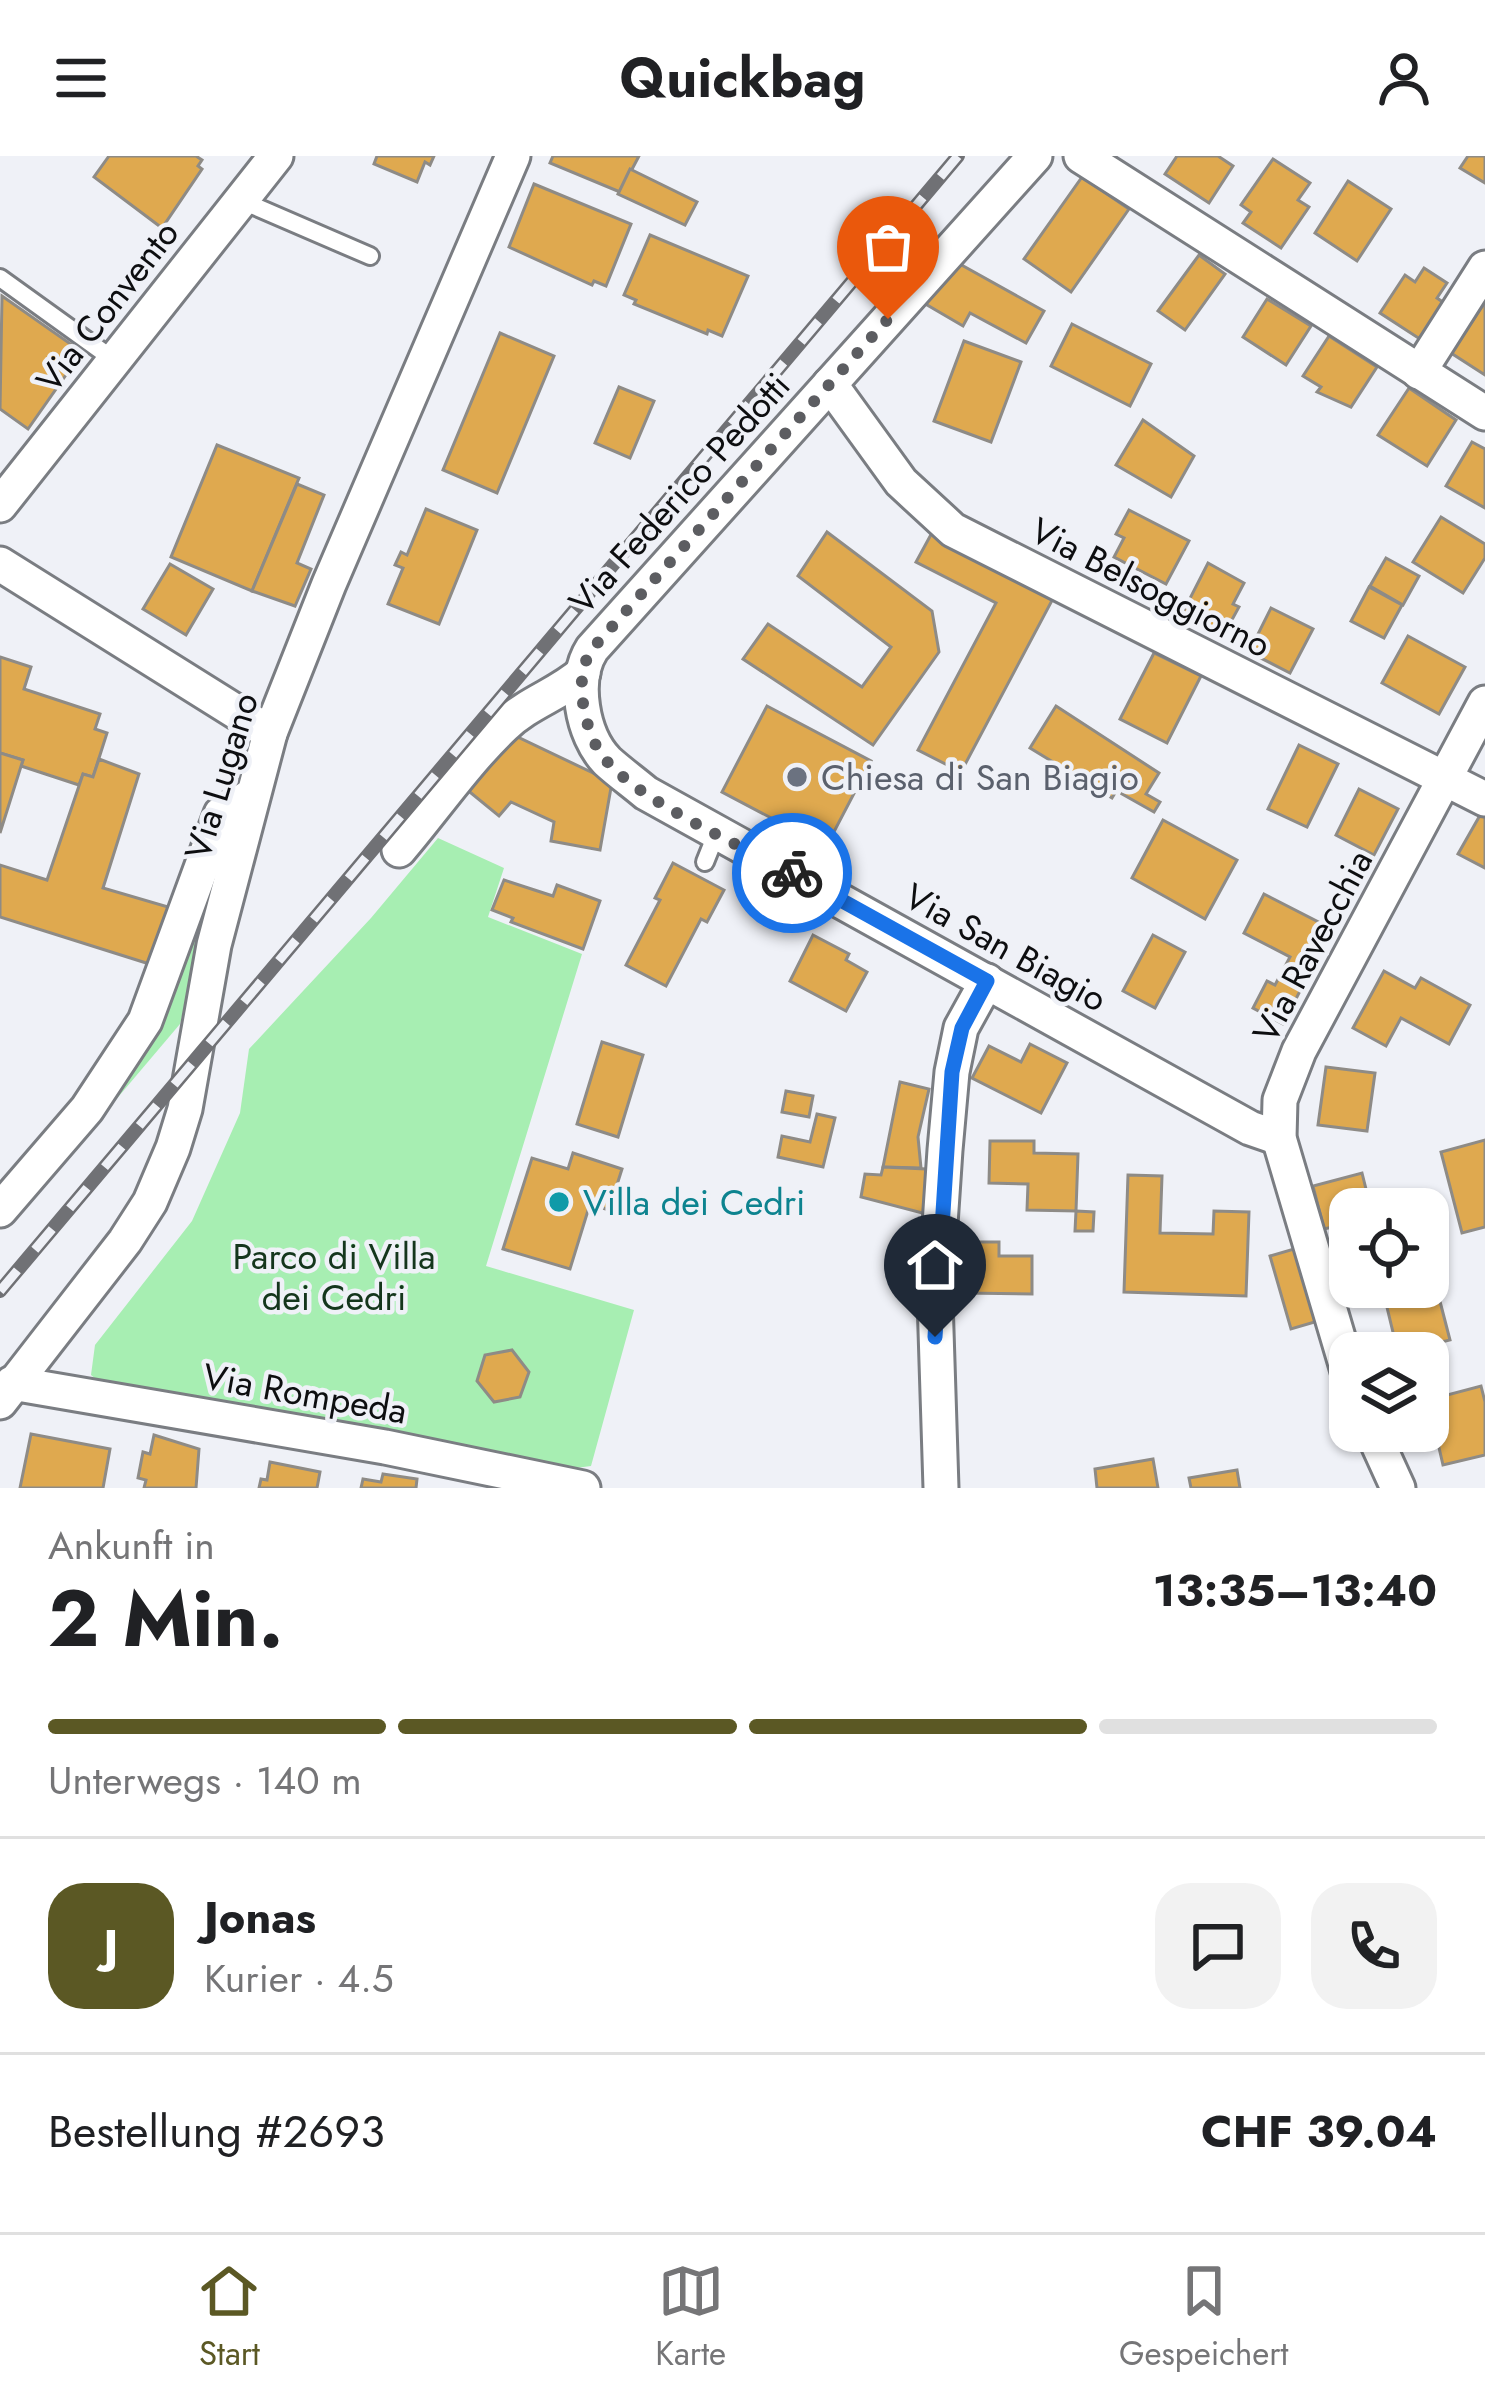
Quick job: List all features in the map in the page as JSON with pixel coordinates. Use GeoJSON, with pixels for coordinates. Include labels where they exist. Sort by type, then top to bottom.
{"type":"FeatureCollection","features":[{"type":"Feature","properties":{"kind":"street","name":"Via Lugano"},"geometry":{"type":"LineString","coordinates":[[6,1392],[125,1241],[150,1202],[173,1148],[214,945],[270,733],[513,156]]}},
{"type":"Feature","properties":{"kind":"street","name":"Via Federico Pedotti"},"geometry":{"type":"LineString","coordinates":[[589,729],[582,700],[583,674],[592,649],[1035,156]]}},
{"type":"Feature","properties":{"kind":"street"},"geometry":{"type":"LineString","coordinates":[[1081,156],[1485,413]]}},
{"type":"Feature","properties":{"kind":"street","name":"Via Convento"},"geometry":{"type":"LineString","coordinates":[[0,505],[240,200],[266,159]]}},
{"type":"Feature","properties":{"kind":"street"},"geometry":{"type":"LineString","coordinates":[[1419,372],[1485,268]]}},
{"type":"Feature","properties":{"kind":"street","name":"Via Belsoggiorno"},"geometry":{"type":"LineString","coordinates":[[830,384],[901,482],[953,530],[1485,799]]}},
{"type":"Feature","properties":{"kind":"street"},"geometry":{"type":"LineString","coordinates":[[0,564],[270,733]]}},
{"type":"Feature","properties":{"kind":"street","name":"Via Federico Pedotti"},"geometry":{"type":"LineString","coordinates":[[399,850],[502,728],[535,700],[567,687],[583,674]]}},
{"type":"Feature","properties":{"kind":"street","name":"Via Ravecchia"},"geometry":{"type":"LineString","coordinates":[[1336,1332],[1279,1138],[1280,1100],[1299,1051],[1485,703]]}},
{"type":"Feature","properties":{"kind":"street","name":"Via San Biagio"},"geometry":{"type":"LineString","coordinates":[[589,729],[603,758],[711,847],[987,981],[1250,1128],[1279,1138]]}},
{"type":"Feature","properties":{"kind":"street"},"geometry":{"type":"LineString","coordinates":[[0,1210],[87,1109],[145,1021],[221,814],[251,796]]}},
{"type":"Feature","properties":{"kind":"street"},"geometry":{"type":"LineString","coordinates":[[941,1488],[935,1299],[945,1150],[962,1028],[987,981]]}},
{"type":"Feature","properties":{"kind":"street","name":"Via Rompeda"},"geometry":{"type":"LineString","coordinates":[[6,1392],[386,1447],[546,1484],[583,1488]]}},
{"type":"Feature","properties":{"kind":"street"},"geometry":{"type":"LineString","coordinates":[[1382,1452],[1398,1488]]}},
{"type":"Feature","properties":{"kind":"lane"},"geometry":{"type":"LineString","coordinates":[[240,200],[370,256]]}},
{"type":"Feature","properties":{"kind":"lane"},"geometry":{"type":"LineString","coordinates":[[0,278],[114,360]]}},
{"type":"Feature","properties":{"kind":"green space"},"geometry":{"type":"Polygon","coordinates":[[[232,817],[180,1024],[97,1122],[232,817]]]}},
{"type":"Feature","properties":{"kind":"green space","name":"Parco di Villa dei Cedri"},"geometry":{"type":"Polygon","coordinates":[[[438,838],[504,868],[488,917],[582,954],[486,1266],[634,1310],[591,1466],[553,1471],[110,1391],[91,1375],[95,1345],[192,1221],[240,1113],[249,1049],[438,838]]]}},
{"type":"Feature","properties":{"kind":"building"},"geometry":{"type":"Polygon","coordinates":[[[109,156],[196,156],[202,160],[198,166],[202,169],[162,228],[94,177],[109,156]]]}},
{"type":"Feature","properties":{"kind":"building"},"geometry":{"type":"Polygon","coordinates":[[[377,156],[434,156],[430,165],[425,162],[417,182],[374,164],[377,156]]]}},
{"type":"Feature","properties":{"kind":"building"},"geometry":{"type":"Polygon","coordinates":[[[553,156],[639,156],[620,192],[550,163],[553,156]]]}},
{"type":"Feature","properties":{"kind":"building"},"geometry":{"type":"Polygon","coordinates":[[[1177,156],[1218,156],[1233,166],[1209,203],[1165,174],[1177,156]]]}},
{"type":"Feature","properties":{"kind":"building"},"geometry":{"type":"Polygon","coordinates":[[[1468,156],[1485,156],[1485,183],[1460,168],[1468,156]]]}},
{"type":"Feature","properties":{"kind":"building"},"geometry":{"type":"Polygon","coordinates":[[[1273,159],[1310,183],[1298,200],[1309,207],[1281,248],[1243,223],[1251,212],[1241,205],[1273,159]]]}},
{"type":"Feature","properties":{"kind":"building"},"geometry":{"type":"Polygon","coordinates":[[[630,169],[697,202],[685,225],[618,194],[630,169]]]}},
{"type":"Feature","properties":{"kind":"building"},"geometry":{"type":"Polygon","coordinates":[[[1082,177],[1129,209],[1071,292],[1024,259],[1082,177]]]}},
{"type":"Feature","properties":{"kind":"building"},"geometry":{"type":"Polygon","coordinates":[[[1348,181],[1391,209],[1357,261],[1315,233],[1348,181]]]}},
{"type":"Feature","properties":{"kind":"building"},"geometry":{"type":"Polygon","coordinates":[[[534,184],[631,224],[606,286],[594,281],[592,285],[509,247],[534,184]]]}},
{"type":"Feature","properties":{"kind":"building"},"geometry":{"type":"Polygon","coordinates":[[[650,235],[748,276],[722,336],[634,304],[636,300],[624,295],[650,235]]]}},
{"type":"Feature","properties":{"kind":"building"},"geometry":{"type":"Polygon","coordinates":[[[1199,255],[1225,274],[1185,330],[1158,311],[1199,255]]]}},
{"type":"Feature","properties":{"kind":"building"},"geometry":{"type":"Polygon","coordinates":[[[949,258],[1044,311],[1026,343],[970,313],[963,326],[917,299],[949,258]]]}},
{"type":"Feature","properties":{"kind":"building"},"geometry":{"type":"Polygon","coordinates":[[[1424,268],[1447,283],[1437,298],[1447,305],[1423,341],[1380,313],[1405,275],[1415,282],[1424,268]]]}},
{"type":"Feature","properties":{"kind":"building"},"geometry":{"type":"Polygon","coordinates":[[[2,296],[82,352],[28,429],[0,409],[2,296]]]}},
{"type":"Feature","properties":{"kind":"building"},"geometry":{"type":"Polygon","coordinates":[[[1267,299],[1311,326],[1286,365],[1243,337],[1267,299]]]}},
{"type":"Feature","properties":{"kind":"building"},"geometry":{"type":"Polygon","coordinates":[[[1485,302],[1485,375],[1451,353],[1485,302]]]}},
{"type":"Feature","properties":{"kind":"building"},"geometry":{"type":"Polygon","coordinates":[[[1072,324],[1151,364],[1130,406],[1051,366],[1072,324]]]}},
{"type":"Feature","properties":{"kind":"building"},"geometry":{"type":"Polygon","coordinates":[[[500,333],[554,356],[497,493],[443,470],[500,333]]]}},
{"type":"Feature","properties":{"kind":"building"},"geometry":{"type":"Polygon","coordinates":[[[1329,336],[1377,367],[1351,407],[1317,392],[1321,387],[1303,376],[1329,336]]]}},
{"type":"Feature","properties":{"kind":"building"},"geometry":{"type":"Polygon","coordinates":[[[964,341],[1021,362],[991,442],[934,421],[964,341]]]}},
{"type":"Feature","properties":{"kind":"building"},"geometry":{"type":"Polygon","coordinates":[[[619,387],[654,401],[630,458],[595,443],[619,387]]]}},
{"type":"Feature","properties":{"kind":"building"},"geometry":{"type":"Polygon","coordinates":[[[1409,388],[1456,420],[1427,466],[1378,435],[1409,388]]]}},
{"type":"Feature","properties":{"kind":"building"},"geometry":{"type":"Polygon","coordinates":[[[1143,420],[1194,456],[1171,497],[1116,465],[1143,420]]]}},
{"type":"Feature","properties":{"kind":"building"},"geometry":{"type":"Polygon","coordinates":[[[1472,442],[1485,449],[1485,508],[1446,486],[1472,442]]]}},
{"type":"Feature","properties":{"kind":"building"},"geometry":{"type":"Polygon","coordinates":[[[217,445],[299,478],[252,591],[171,557],[217,445]]]}},
{"type":"Feature","properties":{"kind":"building"},"geometry":{"type":"Polygon","coordinates":[[[297,484],[324,495],[297,563],[311,569],[295,606],[252,591],[297,484]]]}},
{"type":"Feature","properties":{"kind":"building"},"geometry":{"type":"Polygon","coordinates":[[[426,509],[477,530],[439,624],[388,604],[403,568],[395,565],[401,552],[407,555],[426,509]]]}},
{"type":"Feature","properties":{"kind":"building"},"geometry":{"type":"Polygon","coordinates":[[[1129,510],[1189,541],[1166,584],[1114,557],[1124,538],[1116,534],[1129,510]]]}},
{"type":"Feature","properties":{"kind":"building"},"geometry":{"type":"Polygon","coordinates":[[[1441,517],[1485,544],[1485,558],[1463,593],[1413,562],[1441,517]]]}},
{"type":"Feature","properties":{"kind":"building"},"geometry":{"type":"Polygon","coordinates":[[[934,529],[1056,593],[961,772],[918,750],[996,603],[916,562],[934,529]]]}},
{"type":"Feature","properties":{"kind":"building"},"geometry":{"type":"Polygon","coordinates":[[[827,532],[932,611],[939,652],[873,745],[743,659],[768,624],[862,687],[891,647],[798,576],[827,532]]]}},
{"type":"Feature","properties":{"kind":"building"},"geometry":{"type":"Polygon","coordinates":[[[1386,558],[1419,576],[1403,605],[1370,586],[1386,558]]]}},
{"type":"Feature","properties":{"kind":"building"},"geometry":{"type":"Polygon","coordinates":[[[1208,563],[1244,583],[1233,604],[1239,607],[1228,627],[1223,624],[1219,631],[1183,612],[1208,563]]]}},
{"type":"Feature","properties":{"kind":"building"},"geometry":{"type":"Polygon","coordinates":[[[170,564],[213,589],[186,635],[143,609],[170,564]]]}},
{"type":"Feature","properties":{"kind":"building"},"geometry":{"type":"Polygon","coordinates":[[[1369,587],[1402,605],[1384,638],[1351,621],[1369,587]]]}},
{"type":"Feature","properties":{"kind":"building"},"geometry":{"type":"Polygon","coordinates":[[[1271,608],[1313,629],[1290,673],[1249,652],[1271,608]]]}},
{"type":"Feature","properties":{"kind":"building"},"geometry":{"type":"Polygon","coordinates":[[[1408,636],[1465,667],[1439,714],[1382,683],[1408,636]]]}},
{"type":"Feature","properties":{"kind":"building"},"geometry":{"type":"Polygon","coordinates":[[[1154,653],[1201,676],[1167,743],[1120,719],[1154,653]]]}},
{"type":"Feature","properties":{"kind":"building"},"geometry":{"type":"Polygon","coordinates":[[[0,657],[31,667],[24,689],[100,714],[95,729],[107,733],[93,777],[83,774],[79,785],[21,766],[23,760],[0,753],[0,657]]]}},
{"type":"Feature","properties":{"kind":"building","name":"Chiesa di San Biagio"},"geometry":{"type":"Polygon","coordinates":[[[767,706],[871,761],[826,847],[722,792],[767,706]]]}},
{"type":"Feature","properties":{"kind":"building"},"geometry":{"type":"Polygon","coordinates":[[[1056,706],[1159,773],[1146,794],[1160,802],[1154,812],[1122,794],[1128,783],[1123,780],[1112,798],[1030,748],[1056,706]]]}},
{"type":"Feature","properties":{"kind":"building"},"geometry":{"type":"Polygon","coordinates":[[[505,731],[612,782],[600,850],[551,841],[554,822],[511,802],[499,816],[460,784],[505,731]]]}},
{"type":"Feature","properties":{"kind":"building"},"geometry":{"type":"Polygon","coordinates":[[[1299,745],[1338,764],[1307,827],[1268,809],[1299,745]]]}},
{"type":"Feature","properties":{"kind":"building"},"geometry":{"type":"Polygon","coordinates":[[[0,753],[23,760],[0,833],[0,753]]]}},
{"type":"Feature","properties":{"kind":"building"},"geometry":{"type":"Polygon","coordinates":[[[99,759],[139,774],[103,888],[175,909],[159,967],[0,917],[0,865],[47,880],[83,774],[93,777],[99,759]]]}},
{"type":"Feature","properties":{"kind":"building"},"geometry":{"type":"Polygon","coordinates":[[[1359,789],[1398,809],[1374,855],[1336,835],[1359,789]]]}},
{"type":"Feature","properties":{"kind":"building"},"geometry":{"type":"Polygon","coordinates":[[[1485,811],[1485,868],[1458,854],[1485,811]]]}},
{"type":"Feature","properties":{"kind":"building"},"geometry":{"type":"Polygon","coordinates":[[[1163,820],[1237,860],[1205,919],[1132,878],[1163,820]]]}},
{"type":"Feature","properties":{"kind":"building"},"geometry":{"type":"Polygon","coordinates":[[[673,863],[724,890],[707,922],[701,919],[666,986],[626,965],[660,900],[655,898],[673,863]]]}},
{"type":"Feature","properties":{"kind":"building"},"geometry":{"type":"Polygon","coordinates":[[[504,880],[553,896],[557,885],[600,901],[583,949],[492,910],[504,880]]]}},
{"type":"Feature","properties":{"kind":"building"},"geometry":{"type":"Polygon","coordinates":[[[1264,894],[1332,929],[1283,1024],[1253,1008],[1267,981],[1275,985],[1290,957],[1244,933],[1264,894]]]}},
{"type":"Feature","properties":{"kind":"building"},"geometry":{"type":"Polygon","coordinates":[[[813,935],[849,954],[846,960],[867,972],[846,1011],[790,981],[813,935]]]}},
{"type":"Feature","properties":{"kind":"building"},"geometry":{"type":"Polygon","coordinates":[[[1153,935],[1185,952],[1155,1008],[1123,991],[1153,935]]]}},
{"type":"Feature","properties":{"kind":"building"},"geometry":{"type":"Polygon","coordinates":[[[1384,971],[1415,988],[1421,978],[1470,1005],[1449,1044],[1401,1018],[1386,1046],[1353,1028],[1384,971]]]}},
{"type":"Feature","properties":{"kind":"building"},"geometry":{"type":"Polygon","coordinates":[[[602,1042],[643,1055],[618,1137],[577,1124],[602,1042]]]}},
{"type":"Feature","properties":{"kind":"building"},"geometry":{"type":"Polygon","coordinates":[[[1030,1044],[1067,1063],[1041,1113],[972,1078],[989,1046],[1021,1062],[1030,1044]]]}},
{"type":"Feature","properties":{"kind":"building"},"geometry":{"type":"Polygon","coordinates":[[[1326,1067],[1375,1073],[1367,1131],[1318,1125],[1326,1067]]]}},
{"type":"Feature","properties":{"kind":"building"},"geometry":{"type":"Polygon","coordinates":[[[900,1082],[929,1089],[918,1137],[921,1168],[883,1167],[900,1082]]]}},
{"type":"Feature","properties":{"kind":"building"},"geometry":{"type":"Polygon","coordinates":[[[786,1091],[813,1096],[809,1117],[782,1112],[786,1091]]]}},
{"type":"Feature","properties":{"kind":"building"},"geometry":{"type":"Polygon","coordinates":[[[817,1114],[835,1118],[823,1167],[778,1157],[782,1136],[810,1142],[817,1114]]]}},
{"type":"Feature","properties":{"kind":"building"},"geometry":{"type":"Polygon","coordinates":[[[1485,1140],[1485,1227],[1462,1233],[1441,1152],[1485,1140]]]}},
{"type":"Feature","properties":{"kind":"building"},"geometry":{"type":"Polygon","coordinates":[[[990,1141],[1034,1141],[1034,1153],[1078,1154],[1076,1211],[1027,1210],[1028,1184],[989,1183],[990,1141]]]}},
{"type":"Feature","properties":{"kind":"building"},"geometry":{"type":"Polygon","coordinates":[[[573,1153],[622,1169],[609,1210],[590,1204],[570,1269],[503,1249],[532,1158],[568,1169],[573,1153]]]}},
{"type":"Feature","properties":{"kind":"building"},"geometry":{"type":"Polygon","coordinates":[[[883,1167],[926,1169],[930,1215],[861,1197],[865,1174],[881,1175],[883,1167]]]}},
{"type":"Feature","properties":{"kind":"building"},"geometry":{"type":"Polygon","coordinates":[[[1362,1173],[1366,1188],[1329,1188],[1329,1228],[1324,1229],[1313,1186],[1362,1173]]]}},
{"type":"Feature","properties":{"kind":"building"},"geometry":{"type":"Polygon","coordinates":[[[1128,1175],[1162,1176],[1160,1233],[1213,1234],[1214,1211],[1249,1212],[1246,1296],[1124,1292],[1128,1175]]]}},
{"type":"Feature","properties":{"kind":"building"},"geometry":{"type":"Polygon","coordinates":[[[1076,1211],[1094,1212],[1093,1231],[1075,1231],[1076,1211]]]}},
{"type":"Feature","properties":{"kind":"building"},"geometry":{"type":"Polygon","coordinates":[[[964,1242],[999,1242],[999,1256],[1032,1256],[1032,1294],[964,1293],[964,1242]]]}},
{"type":"Feature","properties":{"kind":"building"},"geometry":{"type":"Polygon","coordinates":[[[1304,1246],[1325,1319],[1291,1329],[1270,1256],[1304,1246]]]}},
{"type":"Feature","properties":{"kind":"building"},"geometry":{"type":"Polygon","coordinates":[[[1387,1308],[1442,1308],[1448,1332],[1393,1332],[1387,1308]]]}},
{"type":"Feature","properties":{"kind":"building"},"geometry":{"type":"Polygon","coordinates":[[[512,1350],[529,1372],[520,1397],[494,1402],[477,1381],[485,1355],[512,1350]]]}},
{"type":"Feature","properties":{"kind":"building"},"geometry":{"type":"Polygon","coordinates":[[[1481,1386],[1485,1455],[1443,1465],[1440,1452],[1449,1452],[1449,1394],[1481,1386]]]}},
{"type":"Feature","properties":{"kind":"building"},"geometry":{"type":"Polygon","coordinates":[[[31,1434],[110,1449],[103,1488],[20,1488],[31,1434]]]}},
{"type":"Feature","properties":{"kind":"building"},"geometry":{"type":"Polygon","coordinates":[[[154,1435],[199,1449],[196,1488],[144,1488],[146,1480],[138,1478],[143,1452],[150,1454],[154,1435]]]}},
{"type":"Feature","properties":{"kind":"building"},"geometry":{"type":"Polygon","coordinates":[[[1153,1459],[1158,1488],[1097,1488],[1095,1469],[1153,1459]]]}},
{"type":"Feature","properties":{"kind":"building"},"geometry":{"type":"Polygon","coordinates":[[[270,1462],[320,1472],[317,1488],[259,1488],[261,1479],[267,1480],[270,1462]]]}},
{"type":"Feature","properties":{"kind":"building"},"geometry":{"type":"Polygon","coordinates":[[[1237,1470],[1240,1488],[1191,1488],[1189,1478],[1237,1470]]]}},
{"type":"Feature","properties":{"kind":"building"},"geometry":{"type":"Polygon","coordinates":[[[383,1474],[417,1479],[416,1488],[361,1488],[363,1479],[381,1482],[383,1474]]]}},
{"type":"Feature","properties":{"kind":"railway"},"geometry":{"type":"LineString","coordinates":[[0,1291],[958,156]]}},
{"type":"Feature","properties":{"kind":"way so far"},"geometry":{"type":"LineString","coordinates":[[792,873],[646,793],[603,758],[582,700],[583,674],[592,649],[888,319]]}},
{"type":"Feature","properties":{"kind":"place","name":"Chiesa di San Biagio"},"geometry":{"type":"Point","coordinates":[797,777]}},
{"type":"Feature","properties":{"kind":"place","name":"Villa dei Cedri"},"geometry":{"type":"Point","coordinates":[559,1202]}},
{"type":"Feature","properties":{"kind":"route"},"geometry":{"type":"LineString","coordinates":[[792,873],[987,981],[962,1028],[952,1072],[935,1337]]}}]}
